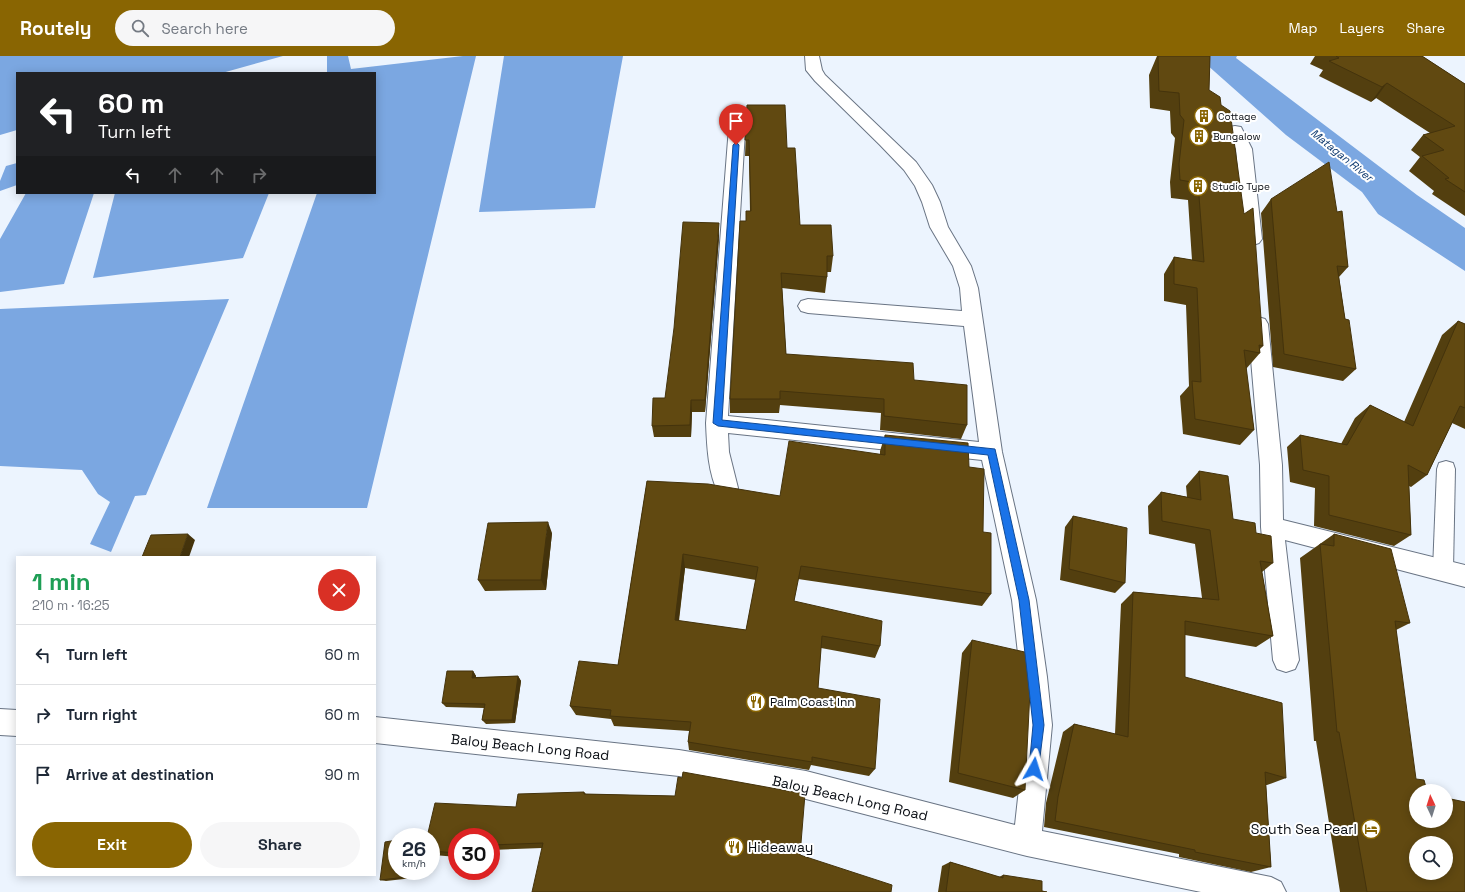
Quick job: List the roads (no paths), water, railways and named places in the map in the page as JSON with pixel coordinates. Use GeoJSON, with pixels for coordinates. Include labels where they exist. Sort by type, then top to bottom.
{"type":"FeatureCollection","features":[{"type":"Feature","properties":{"kind":"street"},"geometry":{"type":"LineString","coordinates":[[812,56],[814,70],[820,78],[910,166],[923,185],[931,202],[939,227],[962,266],[969,288],[991,452],[1024,600],[1039,725],[1027,842]]}},
{"type":"Feature","properties":{"kind":"street"},"geometry":{"type":"LineString","coordinates":[[727,488],[718,452],[718,423],[738,114]]}},
{"type":"Feature","properties":{"kind":"street"},"geometry":{"type":"LineString","coordinates":[[1234,131],[1244,149],[1254,259]]}},
{"type":"Feature","properties":{"kind":"street"},"geometry":{"type":"LineString","coordinates":[[1257,304],[1261,365],[1271,465],[1272,527],[1286,660]]}},
{"type":"Feature","properties":{"kind":"street"},"geometry":{"type":"LineString","coordinates":[[808,306],[972,319]]}},
{"type":"Feature","properties":{"kind":"street"},"geometry":{"type":"LineString","coordinates":[[718,423],[991,452]]}},
{"type":"Feature","properties":{"kind":"street"},"geometry":{"type":"LineString","coordinates":[[1272,527],[1465,576]]}},
{"type":"Feature","properties":{"kind":"street"},"geometry":{"type":"LineString","coordinates":[[0,722],[16,723]]}},
{"type":"Feature","properties":{"kind":"street","name":"Baloy Beach Long Road"},"geometry":{"type":"LineString","coordinates":[[376,730],[679,763],[806,784],[1027,842],[1271,892]]}},
{"type":"Feature","properties":{"kind":"lane"},"geometry":{"type":"LineString","coordinates":[[1443,570],[1446,469]]}},
{"type":"Feature","properties":{"kind":"water"},"geometry":{"type":"Polygon","coordinates":[[[0,56],[283,56],[226,72],[16,72],[16,130],[0,135],[0,56]]]}},
{"type":"Feature","properties":{"kind":"water"},"geometry":{"type":"Polygon","coordinates":[[[327,56],[348,56],[351,69],[463,56],[476,56],[367,508],[207,508],[317,194],[376,194],[376,72],[327,72],[327,56]]]}},
{"type":"Feature","properties":{"kind":"water"},"geometry":{"type":"Polygon","coordinates":[[[504,56],[623,56],[595,208],[479,212],[504,56]]]}},
{"type":"Feature","properties":{"kind":"water","name":"Matagan River"},"geometry":{"type":"Polygon","coordinates":[[[1197,56],[1237,56],[1236,58],[1417,195],[1465,228],[1465,271],[1378,214],[1362,192],[1286,135],[1197,56]]]}},
{"type":"Feature","properties":{"kind":"water"},"geometry":{"type":"Polygon","coordinates":[[[16,163],[16,185],[0,191],[0,181],[6,166],[16,163]]]}},
{"type":"Feature","properties":{"kind":"water"},"geometry":{"type":"Polygon","coordinates":[[[25,194],[94,194],[64,284],[0,292],[0,239],[25,194]]]}},
{"type":"Feature","properties":{"kind":"water"},"geometry":{"type":"Polygon","coordinates":[[[115,194],[269,194],[243,258],[93,278],[115,194]]]}},
{"type":"Feature","properties":{"kind":"water"},"geometry":{"type":"Polygon","coordinates":[[[229,299],[146,495],[135,496],[111,552],[90,544],[110,502],[98,494],[82,470],[0,466],[0,309],[229,299]]]}},
{"type":"Feature","properties":{"kind":"place","name":"Cottage"},"geometry":{"type":"Point","coordinates":[1204,116]}},
{"type":"Feature","properties":{"kind":"place","name":"Bungalow"},"geometry":{"type":"Point","coordinates":[1199,136]}},
{"type":"Feature","properties":{"kind":"place","name":"Studio Type"},"geometry":{"type":"Point","coordinates":[1198,186]}},
{"type":"Feature","properties":{"kind":"place","name":"Palm Coast Inn"},"geometry":{"type":"Point","coordinates":[756,702]}},
{"type":"Feature","properties":{"kind":"place","name":"South Sea Pearl"},"geometry":{"type":"Point","coordinates":[1371,829]}},
{"type":"Feature","properties":{"kind":"place","name":"Hideaway"},"geometry":{"type":"Point","coordinates":[734,847]}}]}
